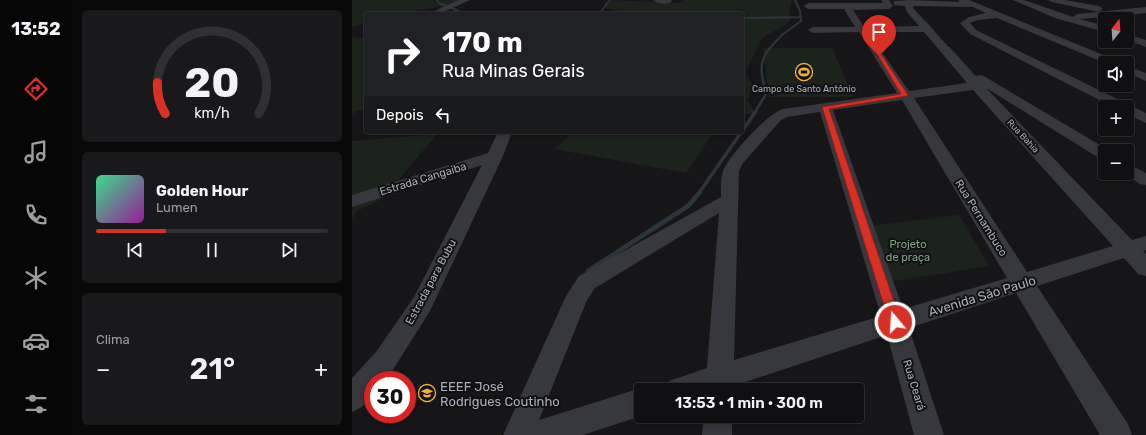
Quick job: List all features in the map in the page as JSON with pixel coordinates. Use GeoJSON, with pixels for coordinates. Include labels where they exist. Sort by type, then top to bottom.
{"type":"FeatureCollection","features":[{"type":"Feature","properties":{"kind":"street"},"geometry":{"type":"LineString","coordinates":[[436,12],[466,0]]}},
{"type":"Feature","properties":{"kind":"street"},"geometry":{"type":"LineString","coordinates":[[657,0],[668,1]]}},
{"type":"Feature","properties":{"kind":"street"},"geometry":{"type":"LineString","coordinates":[[962,0],[1098,56]]}},
{"type":"Feature","properties":{"kind":"street"},"geometry":{"type":"LineString","coordinates":[[1017,0],[1066,18],[1098,27]]}},
{"type":"Feature","properties":{"kind":"street"},"geometry":{"type":"LineString","coordinates":[[1052,0],[1114,12],[1146,10]]}},
{"type":"Feature","properties":{"kind":"street"},"geometry":{"type":"LineString","coordinates":[[1074,0],[1114,12]]}},
{"type":"Feature","properties":{"kind":"street"},"geometry":{"type":"LineString","coordinates":[[886,1],[975,5]]}},
{"type":"Feature","properties":{"kind":"street"},"geometry":{"type":"LineString","coordinates":[[808,6],[889,6],[886,1]]}},
{"type":"Feature","properties":{"kind":"street","name":"Rua Bahia"},"geometry":{"type":"LineString","coordinates":[[907,2],[910,10],[925,29],[960,69],[982,85],[1137,246],[1146,268]]}},
{"type":"Feature","properties":{"kind":"street","name":"Rua Pernambuco"},"geometry":{"type":"LineString","coordinates":[[855,6],[848,9],[905,95],[1116,435]]}},
{"type":"Feature","properties":{"kind":"street"},"geometry":{"type":"LineString","coordinates":[[1066,18],[1098,14]]}},
{"type":"Feature","properties":{"kind":"street"},"geometry":{"type":"LineString","coordinates":[[1000,15],[975,18],[968,20],[965,23],[973,32],[1109,100]]}},
{"type":"Feature","properties":{"kind":"street"},"geometry":{"type":"LineString","coordinates":[[1134,17],[1142,19]]}},
{"type":"Feature","properties":{"kind":"street"},"geometry":{"type":"LineString","coordinates":[[813,30],[925,29]]}},
{"type":"Feature","properties":{"kind":"street"},"geometry":{"type":"LineString","coordinates":[[1134,40],[1146,44]]}},
{"type":"Feature","properties":{"kind":"street"},"geometry":{"type":"LineString","coordinates":[[1134,72],[1146,76]]}},
{"type":"Feature","properties":{"kind":"street"},"geometry":{"type":"LineString","coordinates":[[720,383],[731,170],[780,114],[982,85],[1098,151]]}},
{"type":"Feature","properties":{"kind":"street","name":"Rua Ceará"},"geometry":{"type":"LineString","coordinates":[[825,107],[895,322],[929,435]]}},
{"type":"Feature","properties":{"kind":"street"},"geometry":{"type":"LineString","coordinates":[[1134,113],[1146,119]]}},
{"type":"Feature","properties":{"kind":"street","name":"Estrada Cangaiba"},"geometry":{"type":"LineString","coordinates":[[352,201],[504,140]]}},
{"type":"Feature","properties":{"kind":"street","name":"Estrada para Bubu"},"geometry":{"type":"LineString","coordinates":[[352,398],[385,360],[422,304],[504,140]]}},
{"type":"Feature","properties":{"kind":"street"},"geometry":{"type":"LineString","coordinates":[[1134,172],[1146,180]]}},
{"type":"Feature","properties":{"kind":"street"},"geometry":{"type":"LineString","coordinates":[[518,435],[577,296],[587,282],[730,199]]}},
{"type":"Feature","properties":{"kind":"street","name":"Avenida São Paulo"},"geometry":{"type":"LineString","coordinates":[[723,383],[895,322],[1137,246]]}},
{"type":"Feature","properties":{"kind":"street"},"geometry":{"type":"LineString","coordinates":[[538,435],[634,404]]}},
{"type":"Feature","properties":{"kind":"street"},"geometry":{"type":"LineString","coordinates":[[717,435],[718,423]]}},
{"type":"Feature","properties":{"kind":"green space"},"geometry":{"type":"Polygon","coordinates":[[[352,0],[465,0],[416,11],[364,12],[364,24],[352,27],[352,0]]]}},
{"type":"Feature","properties":{"kind":"green space"},"geometry":{"type":"Polygon","coordinates":[[[611,0],[679,3],[683,0],[792,0],[789,13],[790,19],[788,23],[762,39],[746,70],[747,76],[753,86],[747,100],[757,115],[744,113],[744,12],[624,12],[605,8],[605,3],[611,0]]]}},
{"type":"Feature","properties":{"kind":"green space"},"geometry":{"type":"Polygon","coordinates":[[[352,37],[364,39],[364,109],[355,111],[352,115],[352,37]]]}},
{"type":"Feature","properties":{"kind":"green space","name":"Campo de Santo Antônio"},"geometry":{"type":"Polygon","coordinates":[[[763,48],[832,48],[853,97],[769,97],[763,48]]]}},
{"type":"Feature","properties":{"kind":"green space"},"geometry":{"type":"Polygon","coordinates":[[[437,134],[383,198],[357,211],[352,219],[352,141],[437,134]]]}},
{"type":"Feature","properties":{"kind":"green space"},"geometry":{"type":"Polygon","coordinates":[[[572,134],[713,134],[686,173],[554,149],[572,134]]]}},
{"type":"Feature","properties":{"kind":"green space","name":"Projeto de praça"},"geometry":{"type":"Polygon","coordinates":[[[959,215],[989,266],[889,282],[869,226],[959,215]]]}},
{"type":"Feature","properties":{"kind":"waterway"},"geometry":{"type":"LineString","coordinates":[[437,0],[439,3],[461,12]]}},
{"type":"Feature","properties":{"kind":"waterway"},"geometry":{"type":"LineString","coordinates":[[602,12],[602,10],[610,0]]}},
{"type":"Feature","properties":{"kind":"waterway"},"geometry":{"type":"LineString","coordinates":[[795,0],[800,11],[801,17]]}},
{"type":"Feature","properties":{"kind":"waterway"},"geometry":{"type":"LineString","coordinates":[[744,18],[801,17]]}},
{"type":"Feature","properties":{"kind":"waterway"},"geometry":{"type":"LineString","coordinates":[[769,49],[782,35],[801,21],[801,17]]}},
{"type":"Feature","properties":{"kind":"waterway"},"geometry":{"type":"LineString","coordinates":[[925,22],[949,49]]}},
{"type":"Feature","properties":{"kind":"waterway"},"geometry":{"type":"LineString","coordinates":[[755,112],[766,94],[762,76],[762,64],[763,59],[770,48]]}},
{"type":"Feature","properties":{"kind":"waterway"},"geometry":{"type":"LineString","coordinates":[[949,48],[977,79]]}},
{"type":"Feature","properties":{"kind":"waterway"},"geometry":{"type":"LineString","coordinates":[[744,128],[756,111]]}},
{"type":"Feature","properties":{"kind":"waterway"},"geometry":{"type":"LineString","coordinates":[[699,193],[740,134]]}},
{"type":"Feature","properties":{"kind":"waterway"},"geometry":{"type":"LineString","coordinates":[[588,271],[688,206],[700,192]]}},
{"type":"Feature","properties":{"kind":"place","name":"Campo de Santo Antônio"},"geometry":{"type":"Point","coordinates":[804,72]}},
{"type":"Feature","properties":{"kind":"place","name":"EEEF José Rodrigues Coutinho"},"geometry":{"type":"Point","coordinates":[427,393]}},
{"type":"Feature","properties":{"kind":"route"},"geometry":{"type":"LineString","coordinates":[[879,56],[905,95],[825,107],[895,322]]}}]}
